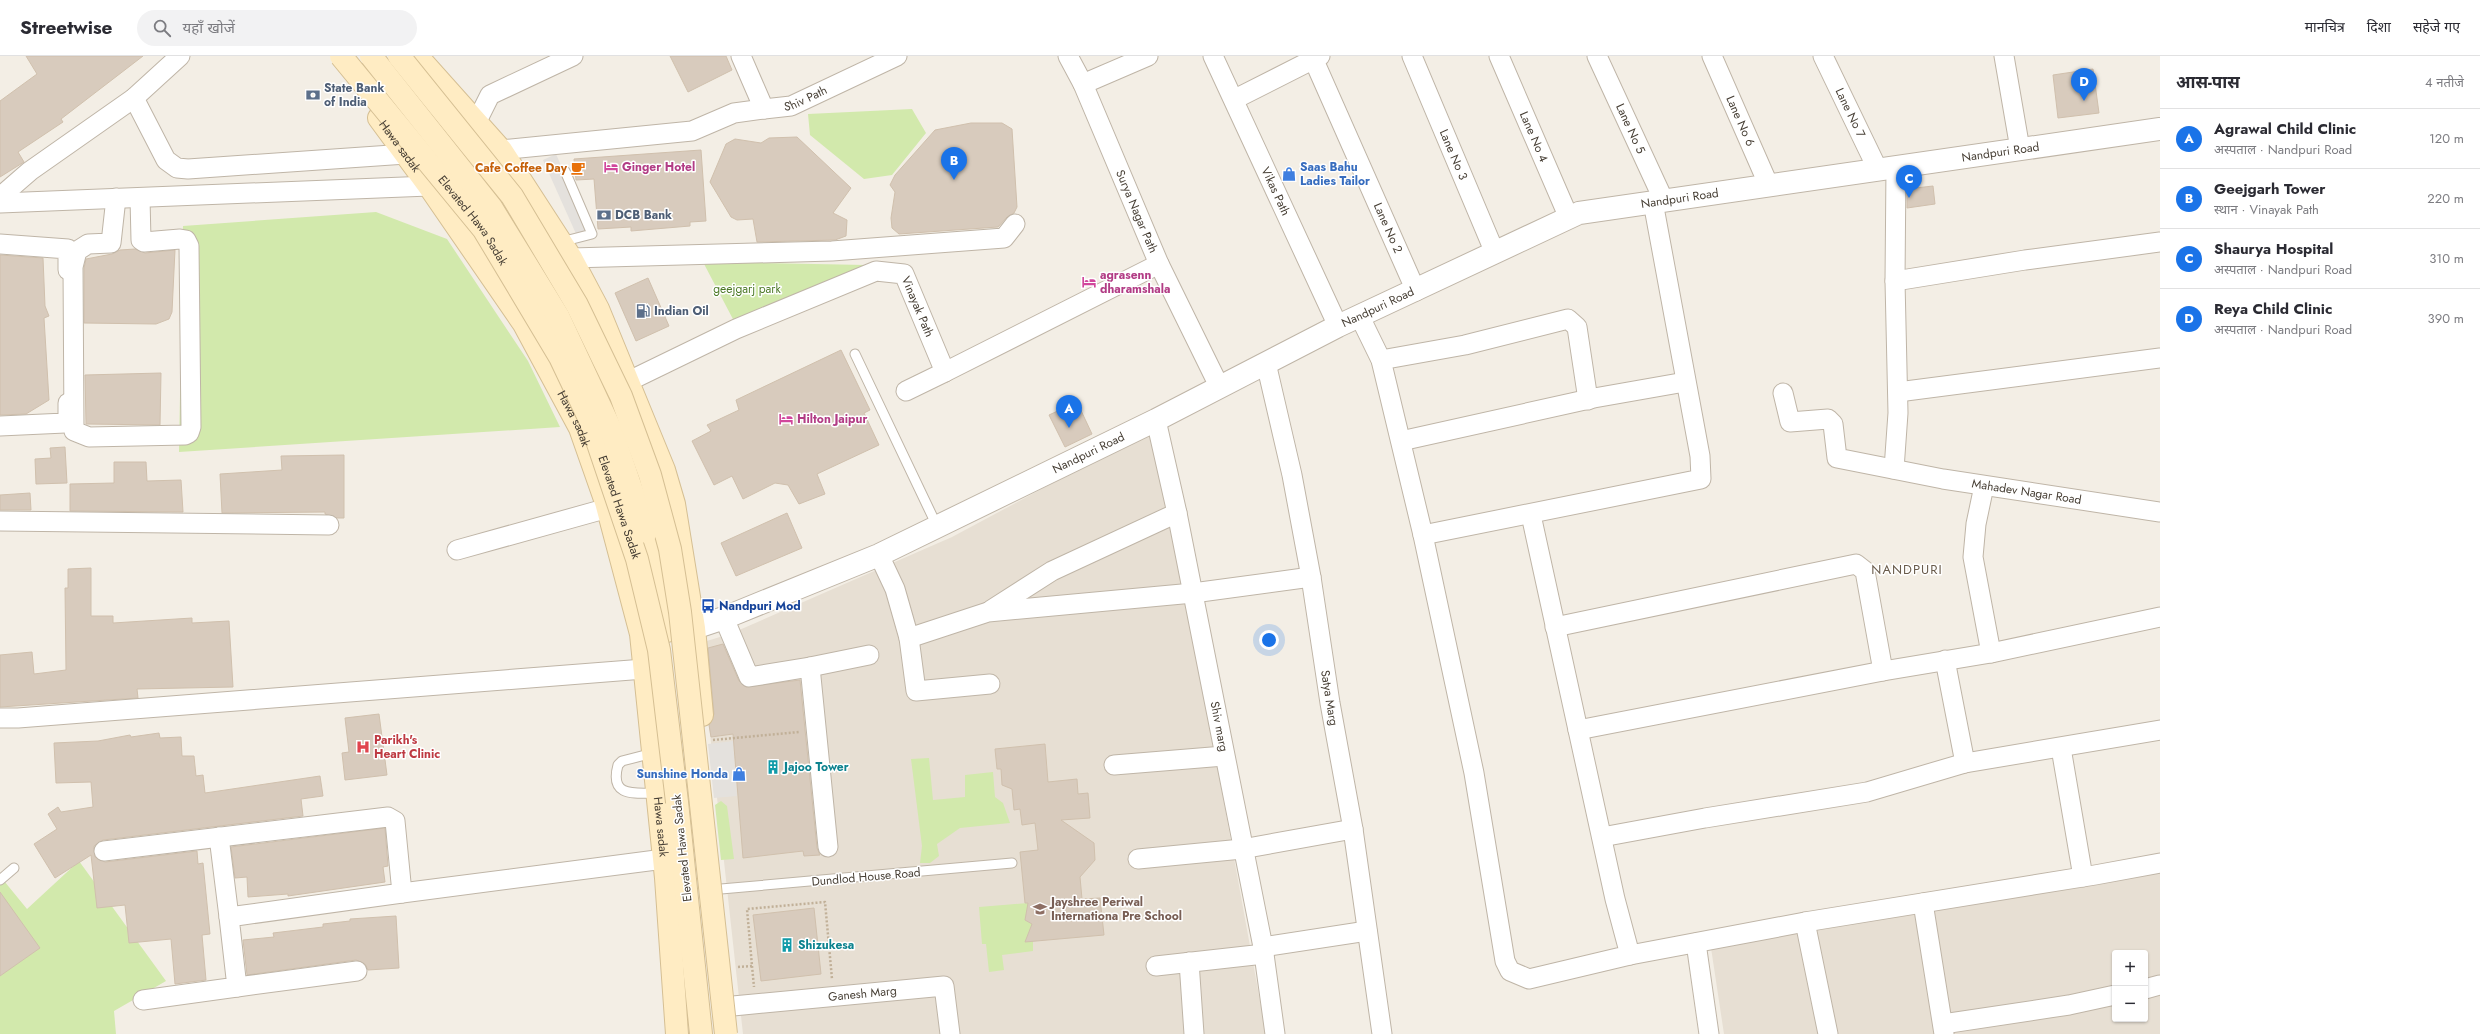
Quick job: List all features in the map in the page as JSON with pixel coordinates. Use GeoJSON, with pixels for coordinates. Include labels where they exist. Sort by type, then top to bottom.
{"type":"FeatureCollection","features":[{"type":"Feature","properties":{"kind":"main road","name":"Hawa sadak"},"geometry":{"type":"LineString","coordinates":[[333,56],[430,186],[524,324],[580,428],[608,508],[640,634],[664,859],[677,1034]]}},
{"type":"Feature","properties":{"kind":"main road","name":"Elevated Hawa Sadak"},"geometry":{"type":"LineString","coordinates":[[341,56],[484,230],[560,356],[590,420],[637,559],[659,650],[678,802],[701,1034]]}},
{"type":"Feature","properties":{"kind":"main road"},"geometry":{"type":"LineString","coordinates":[[371,56],[491,208],[558,316],[612,432],[646,532],[667,631]]}},
{"type":"Feature","properties":{"kind":"main road"},"geometry":{"type":"LineString","coordinates":[[366,100],[412,57],[477,121],[501,150],[566,250],[598,309],[629,381],[664,470],[674,504],[694,628],[704,741],[736,1034]]}},
{"type":"Feature","properties":{"kind":"main road","name":"Elevated Hawa Sadak"},"geometry":{"type":"LineString","coordinates":[[412,57],[512,196],[577,305],[621,396],[650,474],[670,549],[680,612],[726,1034]]}},
{"type":"Feature","properties":{"kind":"street"},"geometry":{"type":"LineString","coordinates":[[0,197],[30,171],[134,98],[180,56]]}},
{"type":"Feature","properties":{"kind":"street"},"geometry":{"type":"LineString","coordinates":[[477,121],[490,95],[572,56]]}},
{"type":"Feature","properties":{"kind":"street"},"geometry":{"type":"LineString","coordinates":[[741,56],[764,109]]}},
{"type":"Feature","properties":{"kind":"street","name":"Shiv Path"},"geometry":{"type":"LineString","coordinates":[[501,150],[692,131],[734,113],[791,106],[897,56]]}},
{"type":"Feature","properties":{"kind":"street","name":"Surya Nagar Path"},"geometry":{"type":"LineString","coordinates":[[1068,56],[1083,84],[1159,264],[1219,386]]}},
{"type":"Feature","properties":{"kind":"street"},"geometry":{"type":"LineString","coordinates":[[1083,84],[1148,56]]}},
{"type":"Feature","properties":{"kind":"street","name":"Vikas Path"},"geometry":{"type":"LineString","coordinates":[[1213,56],[1338,326]]}},
{"type":"Feature","properties":{"kind":"street","name":"Lane No 3"},"geometry":{"type":"LineString","coordinates":[[1412,56],[1495,253]]}},
{"type":"Feature","properties":{"kind":"street","name":"Lane No 4"},"geometry":{"type":"LineString","coordinates":[[1499,56],[1569,218]]}},
{"type":"Feature","properties":{"kind":"street","name":"Lane No 5"},"geometry":{"type":"LineString","coordinates":[[1531,515],[1702,479],[1700,456],[1685,382],[1658,202],[1597,56]]}},
{"type":"Feature","properties":{"kind":"street","name":"Lane No 6"},"geometry":{"type":"LineString","coordinates":[[1712,56],[1769,186]]}},
{"type":"Feature","properties":{"kind":"street","name":"Lane No 7"},"geometry":{"type":"LineString","coordinates":[[1823,56],[1887,169]]}},
{"type":"Feature","properties":{"kind":"street"},"geometry":{"type":"LineString","coordinates":[[2004,56],[2020,149]]}},
{"type":"Feature","properties":{"kind":"street"},"geometry":{"type":"LineString","coordinates":[[1234,99],[1315,57]]}},
{"type":"Feature","properties":{"kind":"street","name":"Lane No 2"},"geometry":{"type":"LineString","coordinates":[[1315,57],[1416,290]]}},
{"type":"Feature","properties":{"kind":"street"},"geometry":{"type":"LineString","coordinates":[[134,98],[166,160],[177,168],[188,169],[406,154]]}},
{"type":"Feature","properties":{"kind":"street","name":"Nandpuri Road"},"geometry":{"type":"LineString","coordinates":[[640,634],[694,628],[724,618],[879,555],[1156,420],[1219,386],[1338,326],[1580,213],[2160,129]]}},
{"type":"Feature","properties":{"kind":"street"},"geometry":{"type":"LineString","coordinates":[[1887,169],[1895,281],[1898,392],[1894,469]]}},
{"type":"Feature","properties":{"kind":"street"},"geometry":{"type":"LineString","coordinates":[[0,203],[430,186]]}},
{"type":"Feature","properties":{"kind":"street"},"geometry":{"type":"LineString","coordinates":[[116,198],[111,243],[88,244],[77,251],[73,267],[74,431],[90,437],[185,435],[189,433],[191,427],[189,246],[186,240],[180,239],[144,242],[141,240],[140,198]]}},
{"type":"Feature","properties":{"kind":"street"},"geometry":{"type":"LineString","coordinates":[[566,250],[832,251],[1004,238],[1014,224]]}},
{"type":"Feature","properties":{"kind":"street"},"geometry":{"type":"LineString","coordinates":[[1895,281],[2160,242]]}},
{"type":"Feature","properties":{"kind":"street"},"geometry":{"type":"LineString","coordinates":[[0,244],[68,249],[68,419],[65,423],[59,425],[0,426]]}},
{"type":"Feature","properties":{"kind":"street"},"geometry":{"type":"LineString","coordinates":[[906,391],[1159,264]]}},
{"type":"Feature","properties":{"kind":"street","name":"Vinayak Path"},"geometry":{"type":"LineString","coordinates":[[629,381],[736,329],[876,271],[904,274],[945,372]]}},
{"type":"Feature","properties":{"kind":"street"},"geometry":{"type":"LineString","coordinates":[[1360,317],[1380,360],[1423,534],[1474,773],[1505,961],[1510,971],[1529,979],[1630,956],[1805,922],[2160,863]]}},
{"type":"Feature","properties":{"kind":"street"},"geometry":{"type":"LineString","coordinates":[[1380,360],[1465,345],[1568,319],[1577,327],[1588,400]]}},
{"type":"Feature","properties":{"kind":"street"},"geometry":{"type":"LineString","coordinates":[[1898,392],[2160,358]]}},
{"type":"Feature","properties":{"kind":"street","name":"Satya Marg"},"geometry":{"type":"LineString","coordinates":[[1266,363],[1292,475],[1311,577],[1330,703],[1353,829],[1382,1034]]}},
{"type":"Feature","properties":{"kind":"street"},"geometry":{"type":"LineString","coordinates":[[1401,441],[1588,400],[1685,382]]}},
{"type":"Feature","properties":{"kind":"street","name":"Mahadev Nagar Road"},"geometry":{"type":"LineString","coordinates":[[1783,392],[1790,422],[1828,419],[1833,424],[1837,458],[1984,486],[2160,512]]}},
{"type":"Feature","properties":{"kind":"street","name":"Shiv marg"},"geometry":{"type":"LineString","coordinates":[[1156,420],[1177,513],[1263,951],[1274,1034]]}},
{"type":"Feature","properties":{"kind":"street"},"geometry":{"type":"LineString","coordinates":[[1984,486],[1976,524],[1973,557],[1991,652]]}},
{"type":"Feature","properties":{"kind":"street"},"geometry":{"type":"LineString","coordinates":[[457,550],[608,508]]}},
{"type":"Feature","properties":{"kind":"street"},"geometry":{"type":"LineString","coordinates":[[988,612],[1052,571],[1177,513]]}},
{"type":"Feature","properties":{"kind":"street"},"geometry":{"type":"LineString","coordinates":[[1423,534],[1531,515],[1615,899],[1630,956]]}},
{"type":"Feature","properties":{"kind":"street"},"geometry":{"type":"LineString","coordinates":[[0,521],[329,525]]}},
{"type":"Feature","properties":{"kind":"street"},"geometry":{"type":"LineString","coordinates":[[879,555],[895,589],[910,638],[916,691],[990,684]]}},
{"type":"Feature","properties":{"kind":"street"},"geometry":{"type":"LineString","coordinates":[[1555,627],[1856,564],[1865,571],[1883,671]]}},
{"type":"Feature","properties":{"kind":"street"},"geometry":{"type":"LineString","coordinates":[[910,638],[988,612],[1193,594],[1311,577]]}},
{"type":"Feature","properties":{"kind":"street"},"geometry":{"type":"LineString","coordinates":[[1578,730],[1883,671],[1991,652],[2160,617]]}},
{"type":"Feature","properties":{"kind":"street"},"geometry":{"type":"LineString","coordinates":[[724,618],[750,677],[869,655]]}},
{"type":"Feature","properties":{"kind":"street"},"geometry":{"type":"LineString","coordinates":[[1945,660],[1965,763]]}},
{"type":"Feature","properties":{"kind":"street"},"geometry":{"type":"LineString","coordinates":[[810,667],[828,846]]}},
{"type":"Feature","properties":{"kind":"street"},"geometry":{"type":"LineString","coordinates":[[0,718],[34,717],[644,668]]}},
{"type":"Feature","properties":{"kind":"street"},"geometry":{"type":"LineString","coordinates":[[1602,837],[1705,818],[1867,792],[1965,763],[2061,748],[2160,730]]}},
{"type":"Feature","properties":{"kind":"street"},"geometry":{"type":"LineString","coordinates":[[2061,748],[2083,877]]}},
{"type":"Feature","properties":{"kind":"street"},"geometry":{"type":"LineString","coordinates":[[1114,765],[1224,756]]}},
{"type":"Feature","properties":{"kind":"street"},"geometry":{"type":"LineString","coordinates":[[104,851],[392,818],[396,824],[402,893]]}},
{"type":"Feature","properties":{"kind":"street"},"geometry":{"type":"LineString","coordinates":[[1138,859],[1242,849],[1353,829]]}},
{"type":"Feature","properties":{"kind":"street"},"geometry":{"type":"LineString","coordinates":[[219,837],[237,987]]}},
{"type":"Feature","properties":{"kind":"street"},"geometry":{"type":"LineString","coordinates":[[229,917],[664,859]]}},
{"type":"Feature","properties":{"kind":"street"},"geometry":{"type":"LineString","coordinates":[[1923,903],[1944,1029],[2112,996]]}},
{"type":"Feature","properties":{"kind":"street"},"geometry":{"type":"LineString","coordinates":[[1805,922],[1828,1034]]}},
{"type":"Feature","properties":{"kind":"street"},"geometry":{"type":"LineString","coordinates":[[1156,966],[1263,951],[1367,931]]}},
{"type":"Feature","properties":{"kind":"street"},"geometry":{"type":"LineString","coordinates":[[1696,943],[1708,1034]]}},
{"type":"Feature","properties":{"kind":"street"},"geometry":{"type":"LineString","coordinates":[[1189,962],[1194,1034]]}},
{"type":"Feature","properties":{"kind":"street"},"geometry":{"type":"LineString","coordinates":[[143,1000],[357,971]]}},
{"type":"Feature","properties":{"kind":"street"},"geometry":{"type":"LineString","coordinates":[[2148,988],[2160,985]]}},
{"type":"Feature","properties":{"kind":"street","name":"Ganesh Marg"},"geometry":{"type":"LineString","coordinates":[[733,1006],[944,986],[950,1034]]}},
{"type":"Feature","properties":{"kind":"lane"},"geometry":{"type":"LineString","coordinates":[[566,172],[592,234],[566,250]]}},
{"type":"Feature","properties":{"kind":"lane"},"geometry":{"type":"LineString","coordinates":[[855,354],[937,526]]}},
{"type":"Feature","properties":{"kind":"lane"},"geometry":{"type":"LineString","coordinates":[[653,753],[622,761],[618,765],[617,776],[619,788],[624,792],[657,793]]}},
{"type":"Feature","properties":{"kind":"lane","name":"Dundlod House Road"},"geometry":{"type":"LineString","coordinates":[[721,889],[1012,863]]}},
{"type":"Feature","properties":{"kind":"lane"},"geometry":{"type":"LineString","coordinates":[[0,880],[14,868]]}},
{"type":"Feature","properties":{"kind":"path"},"geometry":{"type":"LineString","coordinates":[[704,741],[805,731]]}},
{"type":"Feature","properties":{"kind":"path"},"geometry":{"type":"LineString","coordinates":[[754,990],[747,909],[825,902],[832,984]]}},
{"type":"Feature","properties":{"kind":"path"},"geometry":{"type":"LineString","coordinates":[[729,968],[752,966]]}},
{"type":"Feature","properties":{"kind":"shaded area"},"geometry":{"type":"Polygon","coordinates":[[[556,154],[589,230],[577,236],[543,160],[556,154]]]}},
{"type":"Feature","properties":{"kind":"shaded area"},"geometry":{"type":"Polygon","coordinates":[[[1152,430],[1184,583],[1266,1034],[743,1034],[700,643],[730,634],[952,537],[1152,430]]]}},
{"type":"Feature","properties":{"kind":"shaded area"},"geometry":{"type":"Polygon","coordinates":[[[733,741],[737,796],[714,798],[708,744],[733,741]]]}},
{"type":"Feature","properties":{"kind":"shaded area"},"geometry":{"type":"Polygon","coordinates":[[[2160,869],[2160,1034],[1724,1034],[1711,948],[2160,869]]]}},
{"type":"Feature","properties":{"kind":"green space"},"geometry":{"type":"Polygon","coordinates":[[[912,109],[926,133],[892,175],[864,179],[810,135],[808,114],[912,109]]]}},
{"type":"Feature","properties":{"kind":"green space"},"geometry":{"type":"Polygon","coordinates":[[[376,212],[447,239],[528,361],[560,427],[179,452],[183,226],[376,212]]]}},
{"type":"Feature","properties":{"kind":"green space","name":"geejgarj park"},"geometry":{"type":"Polygon","coordinates":[[[703,262],[866,265],[735,323],[703,262]]]}},
{"type":"Feature","properties":{"kind":"green space"},"geometry":{"type":"Polygon","coordinates":[[[929,758],[933,800],[965,797],[965,775],[993,772],[995,797],[1003,803],[1010,823],[960,828],[937,844],[939,856],[930,863],[920,863],[922,846],[911,759],[929,758]]]}},
{"type":"Feature","properties":{"kind":"green space"},"geometry":{"type":"Polygon","coordinates":[[[721,801],[727,806],[734,859],[721,860],[715,805],[721,801]]]}},
{"type":"Feature","properties":{"kind":"green space"},"geometry":{"type":"Polygon","coordinates":[[[79,861],[166,981],[114,1011],[116,1034],[0,1034],[0,876],[27,909],[79,861]]]}},
{"type":"Feature","properties":{"kind":"green space"},"geometry":{"type":"Polygon","coordinates":[[[1028,903],[1029,912],[1025,920],[1034,922],[1028,935],[1029,939],[1033,941],[1033,951],[1002,955],[1004,970],[989,972],[986,944],[982,944],[979,907],[1028,903]]]}},
{"type":"Feature","properties":{"kind":"building"},"geometry":{"type":"Polygon","coordinates":[[[26,56],[143,56],[61,119],[63,122],[18,152],[24,162],[0,177],[0,101],[37,74],[26,56]]]}},
{"type":"Feature","properties":{"kind":"building"},"geometry":{"type":"Polygon","coordinates":[[[670,56],[726,56],[732,70],[688,92],[670,56]]]}},
{"type":"Feature","properties":{"kind":"building"},"geometry":{"type":"Polygon","coordinates":[[[2093,69],[2099,113],[2058,118],[2053,75],[2093,69]]]}},
{"type":"Feature","properties":{"kind":"building"},"geometry":{"type":"Polygon","coordinates":[[[971,123],[1002,123],[1012,129],[1017,207],[1014,213],[1007,217],[998,227],[899,234],[892,228],[891,218],[895,192],[890,185],[895,175],[935,130],[971,123]]]}},
{"type":"Feature","properties":{"kind":"building"},"geometry":{"type":"Polygon","coordinates":[[[797,137],[851,188],[833,213],[847,220],[846,236],[835,240],[757,242],[753,219],[737,220],[731,217],[710,182],[726,144],[735,139],[761,143],[769,138],[797,137]]]}},
{"type":"Feature","properties":{"kind":"building"},"geometry":{"type":"Polygon","coordinates":[[[701,150],[706,221],[690,222],[690,226],[631,231],[631,227],[598,229],[594,179],[576,180],[574,159],[701,150]]]}},
{"type":"Feature","properties":{"kind":"building"},"geometry":{"type":"Polygon","coordinates":[[[1933,186],[1935,204],[1907,208],[1907,189],[1933,186]]]}},
{"type":"Feature","properties":{"kind":"building"},"geometry":{"type":"Polygon","coordinates":[[[135,249],[145,253],[175,250],[172,312],[169,319],[156,324],[84,323],[84,268],[86,259],[112,254],[120,250],[135,249]]]}},
{"type":"Feature","properties":{"kind":"building"},"geometry":{"type":"Polygon","coordinates":[[[0,255],[43,258],[45,306],[49,316],[44,318],[49,400],[26,414],[0,415],[0,255]]]}},
{"type":"Feature","properties":{"kind":"building"},"geometry":{"type":"Polygon","coordinates":[[[648,278],[669,326],[636,341],[615,293],[648,278]]]}},
{"type":"Feature","properties":{"kind":"building","name":"Hilton Jaipur"},"geometry":{"type":"Polygon","coordinates":[[[841,350],[870,410],[864,413],[879,445],[817,474],[825,494],[799,504],[788,485],[775,483],[743,499],[732,476],[714,485],[692,441],[711,431],[707,425],[739,410],[736,400],[841,350]]]}},
{"type":"Feature","properties":{"kind":"building"},"geometry":{"type":"Polygon","coordinates":[[[161,373],[160,425],[86,424],[85,375],[161,373]]]}},
{"type":"Feature","properties":{"kind":"building"},"geometry":{"type":"Polygon","coordinates":[[[1077,402],[1092,434],[1065,447],[1049,415],[1077,402]]]}},
{"type":"Feature","properties":{"kind":"building"},"geometry":{"type":"Polygon","coordinates":[[[65,447],[67,483],[36,484],[35,459],[51,458],[50,448],[65,447]]]}},
{"type":"Feature","properties":{"kind":"building"},"geometry":{"type":"Polygon","coordinates":[[[344,455],[344,518],[337,518],[325,514],[325,512],[222,513],[220,474],[282,470],[281,456],[344,455]]]}},
{"type":"Feature","properties":{"kind":"building"},"geometry":{"type":"Polygon","coordinates":[[[114,462],[146,462],[147,481],[181,480],[183,512],[70,511],[70,484],[114,483],[114,462]]]}},
{"type":"Feature","properties":{"kind":"building"},"geometry":{"type":"Polygon","coordinates":[[[30,493],[31,510],[0,510],[0,495],[30,493]]]}},
{"type":"Feature","properties":{"kind":"building"},"geometry":{"type":"Polygon","coordinates":[[[787,513],[802,548],[736,576],[721,543],[787,513]]]}},
{"type":"Feature","properties":{"kind":"building"},"geometry":{"type":"Polygon","coordinates":[[[91,568],[91,616],[113,616],[113,623],[192,618],[192,623],[229,621],[233,687],[137,689],[138,698],[0,707],[0,655],[32,652],[34,674],[66,670],[65,588],[68,588],[68,569],[91,568]]]}},
{"type":"Feature","properties":{"kind":"building"},"geometry":{"type":"Polygon","coordinates":[[[723,644],[739,681],[746,687],[800,680],[817,848],[820,855],[804,856],[803,851],[743,858],[733,734],[711,737],[709,725],[714,714],[708,648],[723,644]]]}},
{"type":"Feature","properties":{"kind":"building"},"geometry":{"type":"Polygon","coordinates":[[[379,714],[387,775],[345,780],[342,753],[349,752],[345,718],[379,714]]]}},
{"type":"Feature","properties":{"kind":"building"},"geometry":{"type":"Polygon","coordinates":[[[159,733],[160,738],[181,737],[182,756],[194,756],[196,776],[203,775],[205,793],[320,776],[323,796],[301,799],[303,816],[103,840],[94,846],[95,857],[105,862],[197,851],[198,864],[203,863],[210,934],[202,935],[206,980],[175,984],[171,939],[129,943],[125,905],[97,908],[91,855],[55,878],[34,844],[57,829],[48,814],[58,807],[61,812],[93,807],[91,782],[56,783],[54,743],[98,741],[130,735],[131,737],[159,733]]]}},
{"type":"Feature","properties":{"kind":"building"},"geometry":{"type":"Polygon","coordinates":[[[1045,744],[1048,782],[1077,779],[1078,794],[1088,793],[1090,818],[1061,820],[1094,843],[1095,860],[1080,877],[1082,899],[1100,898],[1104,935],[1025,942],[1032,924],[1025,920],[1028,903],[1025,903],[1020,852],[1038,850],[1035,823],[1022,825],[1020,809],[1014,810],[1012,789],[1002,785],[1001,769],[997,769],[995,749],[1045,744]]]}},
{"type":"Feature","properties":{"kind":"building"},"geometry":{"type":"Polygon","coordinates":[[[385,828],[388,866],[383,867],[385,882],[288,896],[288,894],[248,897],[247,877],[235,878],[231,847],[385,828]]]}},
{"type":"Feature","properties":{"kind":"building"},"geometry":{"type":"Polygon","coordinates":[[[0,892],[40,948],[0,976],[0,892]]]}},
{"type":"Feature","properties":{"kind":"building","name":"Shizukesa"},"geometry":{"type":"Polygon","coordinates":[[[814,908],[821,974],[761,981],[753,915],[814,908]]]}},
{"type":"Feature","properties":{"kind":"building"},"geometry":{"type":"Polygon","coordinates":[[[396,916],[399,968],[368,970],[365,964],[356,960],[247,975],[243,940],[274,937],[273,933],[323,927],[323,924],[350,921],[350,919],[396,916]]]}},
{"type":"Feature","properties":{"kind":"place","name":"State Bank of India"},"geometry":{"type":"Point","coordinates":[313,95]}},
{"type":"Feature","properties":{"kind":"place","name":"Reya Child Clinic"},"geometry":{"type":"Point","coordinates":[2084,101]}},
{"type":"Feature","properties":{"kind":"place","name":"Ginger Hotel"},"geometry":{"type":"Point","coordinates":[611,167]}},
{"type":"Feature","properties":{"kind":"place","name":"Cafe Coffee Day"},"geometry":{"type":"Point","coordinates":[578,168]}},
{"type":"Feature","properties":{"kind":"place","name":"Saas Bahu Ladies Tailor"},"geometry":{"type":"Point","coordinates":[1289,174]}},
{"type":"Feature","properties":{"kind":"place","name":"Geejgarh Tower"},"geometry":{"type":"Point","coordinates":[954,180]}},
{"type":"Feature","properties":{"kind":"place","name":"Shaurya Hospital"},"geometry":{"type":"Point","coordinates":[1909,198]}},
{"type":"Feature","properties":{"kind":"place","name":"DCB Bank"},"geometry":{"type":"Point","coordinates":[604,215]}},
{"type":"Feature","properties":{"kind":"place","name":"agrasenn dharamshala"},"geometry":{"type":"Point","coordinates":[1089,282]}},
{"type":"Feature","properties":{"kind":"place","name":"Indian Oil"},"geometry":{"type":"Point","coordinates":[643,311]}},
{"type":"Feature","properties":{"kind":"place","name":"Hilton Jaipur"},"geometry":{"type":"Point","coordinates":[786,419]}},
{"type":"Feature","properties":{"kind":"place","name":"Agrawal Child Clinic"},"geometry":{"type":"Point","coordinates":[1069,428]}},
{"type":"Feature","properties":{"kind":"place","name":"Nandpuri Mod"},"geometry":{"type":"Point","coordinates":[708,606]}},
{"type":"Feature","properties":{"kind":"place","name":"Parikh's Heart Clinic"},"geometry":{"type":"Point","coordinates":[363,747]}},
{"type":"Feature","properties":{"kind":"place","name":"Jajoo Tower"},"geometry":{"type":"Point","coordinates":[773,767]}},
{"type":"Feature","properties":{"kind":"place","name":"Sunshine Honda"},"geometry":{"type":"Point","coordinates":[739,774]}},
{"type":"Feature","properties":{"kind":"place","name":"Jayshree Periwal Internationa Pre School"},"geometry":{"type":"Point","coordinates":[1040,909]}},
{"type":"Feature","properties":{"kind":"place","name":"Shizukesa"},"geometry":{"type":"Point","coordinates":[787,945]}},
{"type":"Feature","properties":{"kind":"district","name":"NANDPURI"},"geometry":{"type":"Point","coordinates":[1907,569]}}]}
